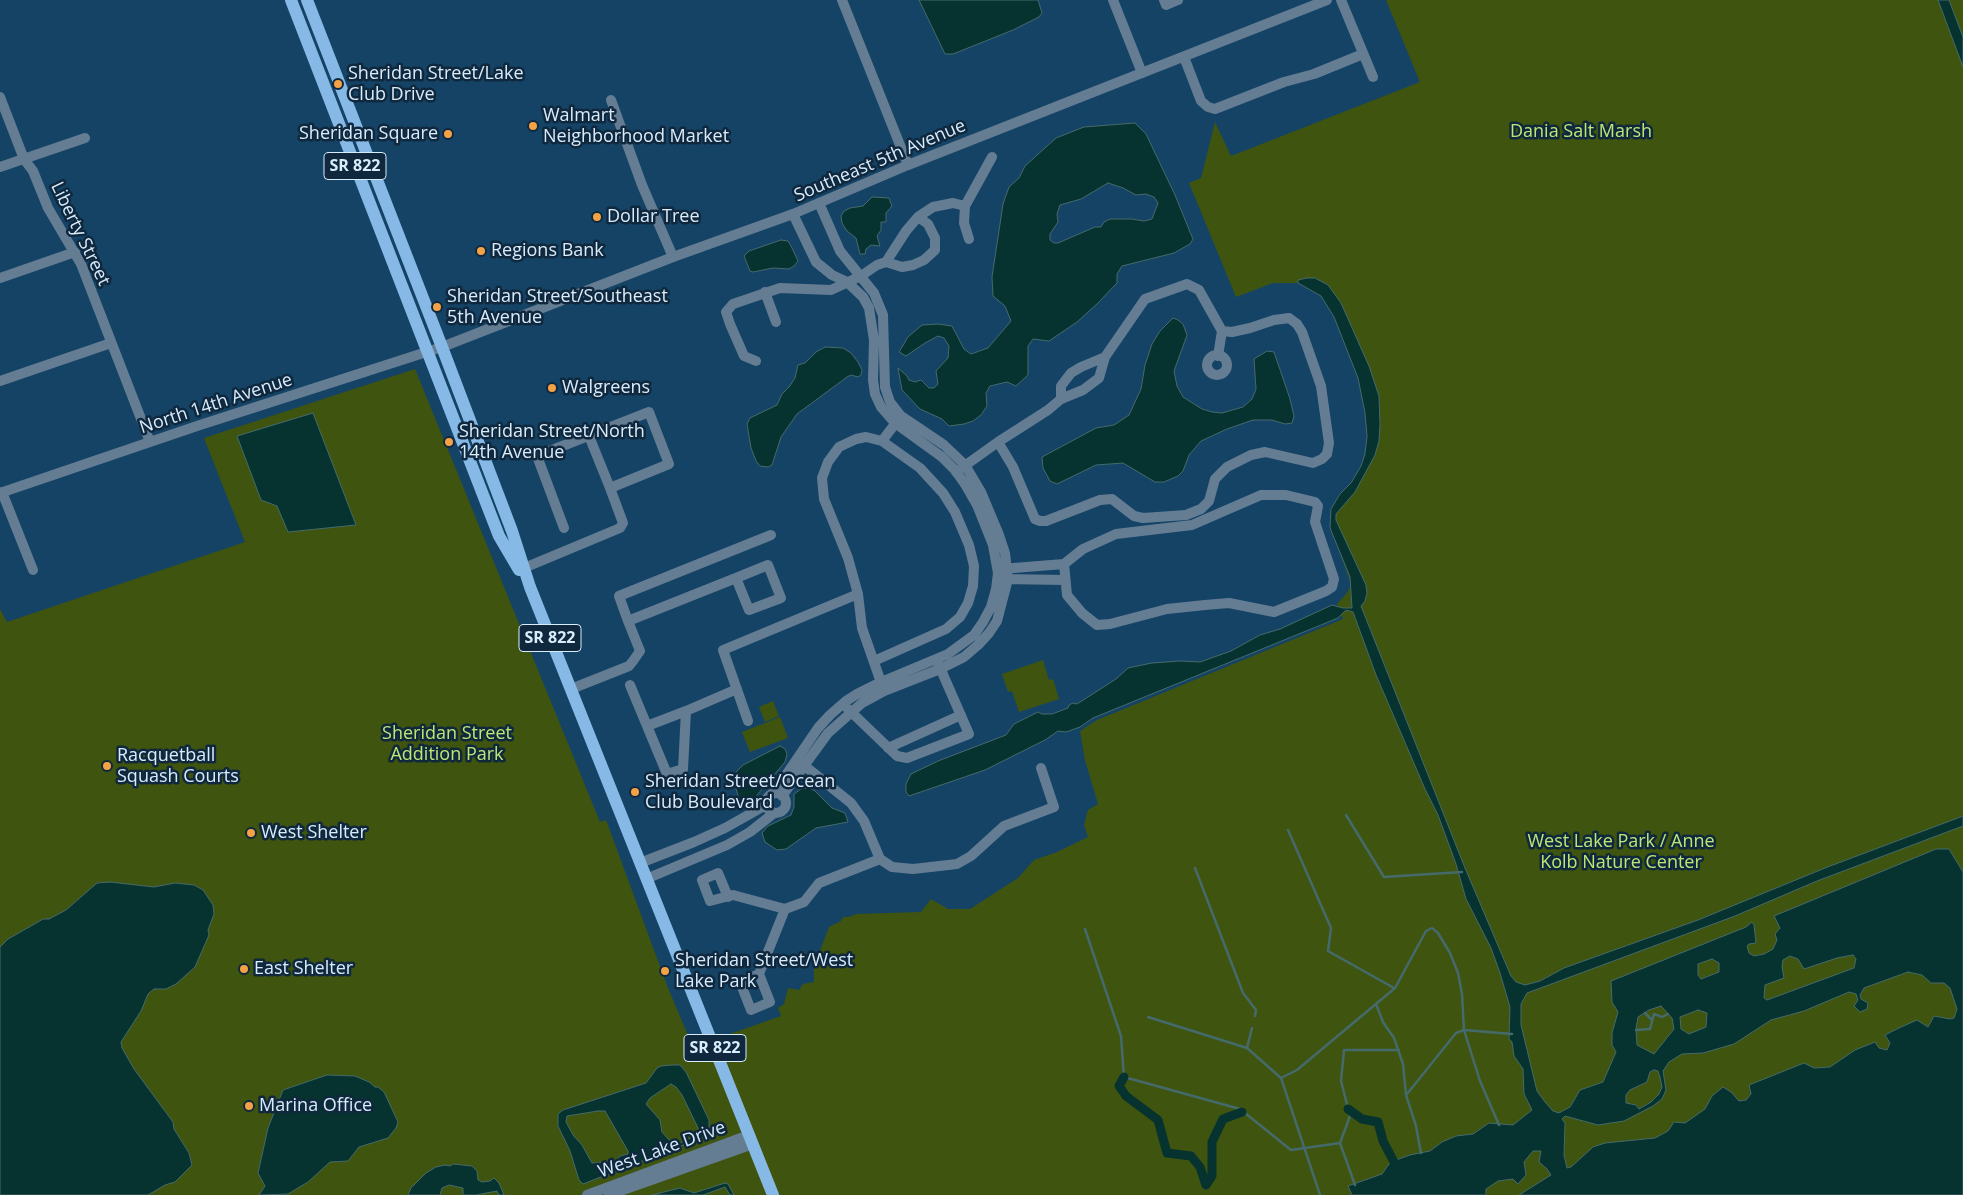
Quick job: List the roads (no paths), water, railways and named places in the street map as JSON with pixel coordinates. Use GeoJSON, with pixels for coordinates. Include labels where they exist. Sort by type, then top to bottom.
{"type":"FeatureCollection","features":[{"type":"Feature","properties":{"kind":"main road","name":"SR 822"},"geometry":{"type":"LineString","coordinates":[[307,0],[512,531],[530,587],[773,1195]]}},
{"type":"Feature","properties":{"kind":"main road","name":"SR 822"},"geometry":{"type":"LineString","coordinates":[[293,5],[499,536],[530,587]]}},
{"type":"Feature","properties":{"kind":"main road"},"geometry":{"type":"LineString","coordinates":[[293,5],[306,23],[340,104],[350,111]]}},
{"type":"Feature","properties":{"kind":"main road"},"geometry":{"type":"LineString","coordinates":[[334,111],[346,120],[374,194],[386,203]]}},
{"type":"Feature","properties":{"kind":"street"},"geometry":{"type":"LineString","coordinates":[[842,0],[908,165]]}},
{"type":"Feature","properties":{"kind":"street"},"geometry":{"type":"LineString","coordinates":[[1113,0],[1142,73]]}},
{"type":"Feature","properties":{"kind":"street"},"geometry":{"type":"LineString","coordinates":[[1164,0],[1166,5],[1178,0]]}},
{"type":"Feature","properties":{"kind":"street","name":"Southeast 5th Avenue"},"geometry":{"type":"LineString","coordinates":[[442,348],[673,257],[793,214],[908,165],[1327,0]]}},
{"type":"Feature","properties":{"kind":"street"},"geometry":{"type":"LineString","coordinates":[[1341,0],[1373,77]]}},
{"type":"Feature","properties":{"kind":"street"},"geometry":{"type":"LineString","coordinates":[[1184,56],[1202,101],[1208,107],[1215,109],[1364,54]]}},
{"type":"Feature","properties":{"kind":"street","name":"Liberty Street"},"geometry":{"type":"LineString","coordinates":[[0,97],[24,159],[33,171],[48,208],[75,252],[150,442]]}},
{"type":"Feature","properties":{"kind":"street"},"geometry":{"type":"LineString","coordinates":[[611,100],[642,185],[673,257]]}},
{"type":"Feature","properties":{"kind":"street"},"geometry":{"type":"LineString","coordinates":[[0,167],[85,138]]}},
{"type":"Feature","properties":{"kind":"street"},"geometry":{"type":"LineString","coordinates":[[969,239],[964,222],[965,206],[992,157]]}},
{"type":"Feature","properties":{"kind":"street"},"geometry":{"type":"LineString","coordinates":[[778,795],[796,759],[847,708],[862,703],[882,687],[938,664],[964,657],[989,633],[997,620],[1002,574],[999,535],[981,492],[965,465],[944,445],[898,420],[885,387],[883,315],[874,293],[840,251],[819,203]]}},
{"type":"Feature","properties":{"kind":"street"},"geometry":{"type":"LineString","coordinates":[[886,262],[906,231],[918,217],[933,207],[953,203],[965,206]]}},
{"type":"Feature","properties":{"kind":"street"},"geometry":{"type":"LineString","coordinates":[[793,214],[816,262],[832,275],[847,282],[863,297],[869,308],[874,340],[872,366],[875,394],[881,407],[942,457],[956,472],[977,506],[993,545],[1002,574]]}},
{"type":"Feature","properties":{"kind":"street"},"geometry":{"type":"LineString","coordinates":[[756,361],[744,356],[726,312],[733,304],[780,288],[831,290],[886,262],[902,267],[913,266],[924,260],[935,250],[935,238],[928,224],[918,217]]}},
{"type":"Feature","properties":{"kind":"street"},"geometry":{"type":"LineString","coordinates":[[0,278],[75,252]]}},
{"type":"Feature","properties":{"kind":"street"},"geometry":{"type":"LineString","coordinates":[[956,472],[1048,410],[1061,398],[1083,390],[1099,378],[1105,358],[1145,299],[1187,284],[1199,290],[1222,331],[1218,356]]}},
{"type":"Feature","properties":{"kind":"street"},"geometry":{"type":"LineString","coordinates":[[765,292],[776,322]]}},
{"type":"Feature","properties":{"kind":"street"},"geometry":{"type":"LineString","coordinates":[[998,442],[1013,468],[1035,519],[1040,522],[1100,500],[1112,499],[1134,516],[1143,518],[1186,515],[1201,510],[1209,501],[1214,479],[1227,467],[1251,455],[1265,452],[1313,463],[1322,459],[1330,443],[1321,386],[1302,332],[1297,324],[1288,318],[1232,332],[1222,331]]}},
{"type":"Feature","properties":{"kind":"street"},"geometry":{"type":"LineString","coordinates":[[0,381],[111,343]]}},
{"type":"Feature","properties":{"kind":"street","name":"North 14th Avenue"},"geometry":{"type":"LineString","coordinates":[[1,493],[150,442],[442,348]]}},
{"type":"Feature","properties":{"kind":"street"},"geometry":{"type":"LineString","coordinates":[[1061,398],[1061,386],[1071,374],[1081,367],[1105,358]]}},
{"type":"Feature","properties":{"kind":"street"},"geometry":{"type":"LineString","coordinates":[[564,528],[537,456],[649,412],[669,464],[610,488]]}},
{"type":"Feature","properties":{"kind":"street"},"geometry":{"type":"LineString","coordinates":[[882,441],[898,420]]}},
{"type":"Feature","properties":{"kind":"street"},"geometry":{"type":"LineString","coordinates":[[524,568],[620,528],[623,523],[589,436]]}},
{"type":"Feature","properties":{"kind":"street"},"geometry":{"type":"LineString","coordinates":[[874,661],[946,629],[960,616],[968,603],[973,586],[974,566],[969,545],[943,493],[920,468],[882,441],[866,437],[856,439],[839,447],[828,462],[822,478],[824,499],[848,558],[858,594],[862,628],[882,687]]}},
{"type":"Feature","properties":{"kind":"street"},"geometry":{"type":"LineString","coordinates":[[1,493],[33,570]]}},
{"type":"Feature","properties":{"kind":"street"},"geometry":{"type":"LineString","coordinates":[[1002,574],[1043,565],[1064,564],[1083,549],[1116,534],[1192,525],[1261,495],[1286,495],[1315,502],[1318,506],[1315,522],[1334,579],[1332,587],[1326,591],[1274,612],[1229,603],[1167,609],[1110,624],[1097,625],[1082,613],[1067,595],[1064,564]]}},
{"type":"Feature","properties":{"kind":"street"},"geometry":{"type":"LineString","coordinates":[[571,690],[629,666],[640,651],[619,596],[771,535]]}},
{"type":"Feature","properties":{"kind":"street"},"geometry":{"type":"LineString","coordinates":[[628,621],[768,565],[781,598],[749,610],[736,578]]}},
{"type":"Feature","properties":{"kind":"street"},"geometry":{"type":"LineString","coordinates":[[1043,565],[1043,580]]}},
{"type":"Feature","properties":{"kind":"street"},"geometry":{"type":"LineString","coordinates":[[1002,574],[1043,580],[1066,580]]}},
{"type":"Feature","properties":{"kind":"street"},"geometry":{"type":"LineString","coordinates":[[748,721],[723,650],[858,594]]}},
{"type":"Feature","properties":{"kind":"street"},"geometry":{"type":"LineString","coordinates":[[847,708],[897,756],[907,758],[968,734],[938,664]]}},
{"type":"Feature","properties":{"kind":"street"},"geometry":{"type":"LineString","coordinates":[[630,685],[666,774],[683,769],[686,711]]}},
{"type":"Feature","properties":{"kind":"street"},"geometry":{"type":"LineString","coordinates":[[647,726],[737,688]]}},
{"type":"Feature","properties":{"kind":"street"},"geometry":{"type":"LineString","coordinates":[[888,748],[961,715]]}},
{"type":"Feature","properties":{"kind":"street"},"geometry":{"type":"LineString","coordinates":[[640,863],[726,828],[766,805],[768,798],[778,795],[805,766],[821,733]]}},
{"type":"Feature","properties":{"kind":"street"},"geometry":{"type":"LineString","coordinates":[[796,759],[851,803],[864,821],[880,859],[892,867],[913,869],[957,864],[971,856],[1004,826],[1054,807],[1041,768]]}},
{"type":"Feature","properties":{"kind":"street"},"geometry":{"type":"LineString","coordinates":[[646,879],[727,845],[750,832],[774,813],[780,812],[785,808],[786,802],[778,795]]}},
{"type":"Feature","properties":{"kind":"street"},"geometry":{"type":"LineString","coordinates":[[766,805],[774,813]]}},
{"type":"Feature","properties":{"kind":"street"},"geometry":{"type":"LineString","coordinates":[[728,896],[785,910],[804,902],[819,883],[880,859]]}},
{"type":"Feature","properties":{"kind":"street"},"geometry":{"type":"LineString","coordinates":[[759,974],[785,910]]}},
{"type":"Feature","properties":{"kind":"street","name":"West Lake Drive"},"geometry":{"type":"LineString","coordinates":[[587,1195],[751,1140]]}},
{"type":"Feature","properties":{"kind":"street","name":"West Lake Drive"},"geometry":{"type":"LineString","coordinates":[[609,1195],[751,1140]]}},
{"type":"Feature","properties":{"kind":"waterway"},"geometry":{"type":"LineString","coordinates":[[1346,815],[1384,877],[1462,872]]}},
{"type":"Feature","properties":{"kind":"waterway"},"geometry":{"type":"LineString","coordinates":[[1288,830],[1331,928],[1328,951],[1394,988]]}},
{"type":"Feature","properties":{"kind":"waterway"},"geometry":{"type":"LineString","coordinates":[[1195,868],[1243,993],[1256,1010],[1255,1016]]}},
{"type":"Feature","properties":{"kind":"waterway"},"geometry":{"type":"LineString","coordinates":[[1281,1078],[1297,1070],[1395,988],[1426,931],[1432,928],[1438,933],[1450,953],[1458,973],[1462,994],[1464,1030],[1480,1081],[1499,1125]]}},
{"type":"Feature","properties":{"kind":"waterway"},"geometry":{"type":"LineString","coordinates":[[1085,929],[1121,1036],[1124,1077],[1240,1109],[1291,1150],[1340,1143]]}},
{"type":"Feature","properties":{"kind":"waterway"},"geometry":{"type":"LineString","coordinates":[[1376,1004],[1383,1022],[1394,1038],[1403,1064],[1406,1095],[1416,1126],[1421,1153]]}},
{"type":"Feature","properties":{"kind":"waterway"},"geometry":{"type":"LineString","coordinates":[[1645,1013],[1652,1020]]}},
{"type":"Feature","properties":{"kind":"waterway"},"geometry":{"type":"LineString","coordinates":[[1636,1030],[1650,1029],[1654,1014],[1662,1017],[1668,1014]]}},
{"type":"Feature","properties":{"kind":"waterway"},"geometry":{"type":"LineString","coordinates":[[1148,1017],[1247,1048],[1281,1078],[1320,1195]]}},
{"type":"Feature","properties":{"kind":"waterway"},"geometry":{"type":"LineString","coordinates":[[1247,1048],[1252,1028]]}},
{"type":"Feature","properties":{"kind":"waterway"},"geometry":{"type":"LineString","coordinates":[[1407,1094],[1456,1033],[1464,1030],[1512,1034]]}},
{"type":"Feature","properties":{"kind":"waterway"},"geometry":{"type":"LineString","coordinates":[[1355,1185],[1340,1143],[1350,1116],[1341,1081],[1344,1050],[1399,1050]]}},
{"type":"Feature","properties":{"kind":"waterway"},"geometry":{"type":"LineString","coordinates":[[1124,1077],[1119,1086],[1126,1096],[1158,1120],[1167,1153],[1191,1156],[1200,1167],[1206,1185],[1212,1176],[1212,1142],[1223,1119],[1242,1112]]}},
{"type":"Feature","properties":{"kind":"waterway"},"geometry":{"type":"LineString","coordinates":[[1348,1109],[1362,1119],[1378,1122],[1383,1141],[1394,1162]]}},
{"type":"Feature","properties":{"kind":"place","name":"Sheridan Street/Lake Club Drive"},"geometry":{"type":"Point","coordinates":[338,84]}},
{"type":"Feature","properties":{"kind":"place","name":"Walmart Neighborhood Market"},"geometry":{"type":"Point","coordinates":[533,126]}},
{"type":"Feature","properties":{"kind":"place","name":"Sheridan Square"},"geometry":{"type":"Point","coordinates":[448,134]}},
{"type":"Feature","properties":{"kind":"place","name":"Dollar Tree"},"geometry":{"type":"Point","coordinates":[597,217]}},
{"type":"Feature","properties":{"kind":"place","name":"Regions Bank"},"geometry":{"type":"Point","coordinates":[481,251]}},
{"type":"Feature","properties":{"kind":"place","name":"Sheridan Street/Southeast 5th Avenue"},"geometry":{"type":"Point","coordinates":[437,307]}},
{"type":"Feature","properties":{"kind":"place","name":"Walgreens"},"geometry":{"type":"Point","coordinates":[552,388]}},
{"type":"Feature","properties":{"kind":"place","name":"Sheridan Street/North 14th Avenue"},"geometry":{"type":"Point","coordinates":[449,442]}},
{"type":"Feature","properties":{"kind":"place","name":"Racquetball Squash Courts"},"geometry":{"type":"Point","coordinates":[107,766]}},
{"type":"Feature","properties":{"kind":"place","name":"Sheridan Street/Ocean Club Boulevard"},"geometry":{"type":"Point","coordinates":[635,792]}},
{"type":"Feature","properties":{"kind":"place","name":"West Shelter"},"geometry":{"type":"Point","coordinates":[251,833]}},
{"type":"Feature","properties":{"kind":"place","name":"East Shelter"},"geometry":{"type":"Point","coordinates":[244,969]}},
{"type":"Feature","properties":{"kind":"place","name":"Sheridan Street/West Lake Park"},"geometry":{"type":"Point","coordinates":[665,971]}},
{"type":"Feature","properties":{"kind":"place","name":"Marina Office"},"geometry":{"type":"Point","coordinates":[249,1106]}},
{"type":"Feature","properties":{"kind":"park label","name":"Dania Salt Marsh"},"geometry":{"type":"Point","coordinates":[1581,132]}},
{"type":"Feature","properties":{"kind":"park label","name":"Sheridan Street Addition Park"},"geometry":{"type":"Point","coordinates":[447,744]}},
{"type":"Feature","properties":{"kind":"park label","name":"West Lake Park / Anne Kolb Nature Center"},"geometry":{"type":"Point","coordinates":[1621,852]}}]}
